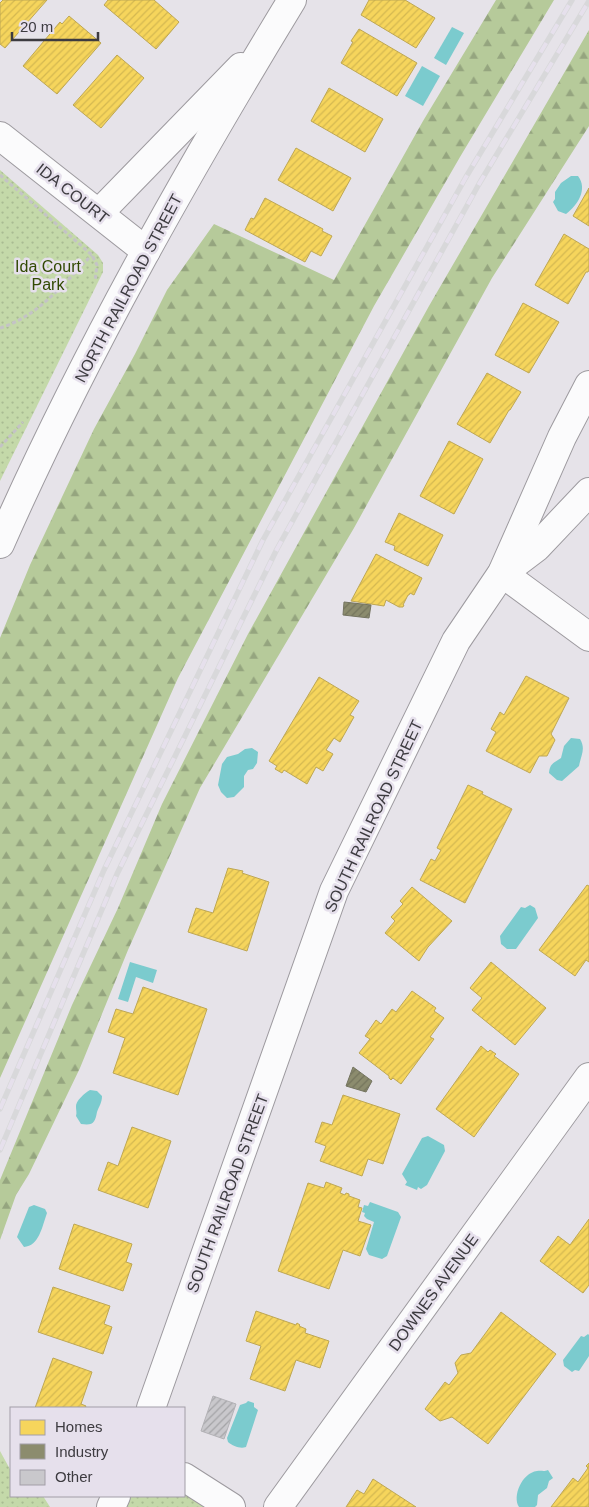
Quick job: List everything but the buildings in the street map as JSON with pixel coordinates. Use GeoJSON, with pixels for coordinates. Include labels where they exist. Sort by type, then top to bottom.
{"type":"FeatureCollection","features":[{"type":"Feature","properties":{"kind":"street","name":"NORTH RAILROAD STREET"},"geometry":{"type":"LineString","coordinates":[[0,544],[34,466],[118,301],[292,0]]}},
{"type":"Feature","properties":{"kind":"street","name":"NORTH RAILROAD STREET"},"geometry":{"type":"LineString","coordinates":[[99,213],[269,38]]}},
{"type":"Feature","properties":{"kind":"street","name":"IDA COURT"},"geometry":{"type":"LineString","coordinates":[[0,136],[146,251]]}},
{"type":"Feature","properties":{"kind":"street","name":"SOUTH RAILROAD STREET"},"geometry":{"type":"LineString","coordinates":[[151,1407],[334,891],[456,641],[502,573],[562,437],[589,385]]}},
{"type":"Feature","properties":{"kind":"street"},"geometry":{"type":"LineString","coordinates":[[589,492],[537,547],[502,573],[589,636]]}},
{"type":"Feature","properties":{"kind":"street","name":"DOWNES AVENUE"},"geometry":{"type":"LineString","coordinates":[[278,1507],[589,1077]]}},
{"type":"Feature","properties":{"kind":"street"},"geometry":{"type":"LineString","coordinates":[[185,1479],[231,1507]]}},
{"type":"Feature","properties":{"kind":"path"},"geometry":{"type":"LineString","coordinates":[[0,175],[92,255],[97,264],[96,279],[92,287]]}},
{"type":"Feature","properties":{"kind":"path"},"geometry":{"type":"LineString","coordinates":[[0,328],[15,323],[40,308],[92,255]]}},
{"type":"Feature","properties":{"kind":"path"},"geometry":{"type":"LineString","coordinates":[[0,447],[27,418]]}},
{"type":"Feature","properties":{"kind":"green space"},"geometry":{"type":"Polygon","coordinates":[[[496,0],[554,0],[374,306],[178,678],[0,1078],[0,638],[30,565],[94,429],[167,290],[214,224],[334,280],[423,121],[496,0]]]}},
{"type":"Feature","properties":{"kind":"green space"},"geometry":{"type":"Polygon","coordinates":[[[589,30],[589,126],[492,278],[354,528],[200,788],[128,950],[80,1068],[29,1174],[16,1195],[0,1240],[0,1180],[72,1005],[118,908],[162,804],[248,634],[429,306],[589,30]]]}},
{"type":"Feature","properties":{"kind":"green space","name":"Ida Court Park"},"geometry":{"type":"Polygon","coordinates":[[[0,170],[98,255],[103,263],[103,272],[0,481],[0,170]]]}},
{"type":"Feature","properties":{"kind":"green space"},"geometry":{"type":"Polygon","coordinates":[[[0,1451],[10,1469],[10,1497],[44,1497],[50,1507],[0,1507],[0,1451]]]}},
{"type":"Feature","properties":{"kind":"green space"},"geometry":{"type":"Polygon","coordinates":[[[185,1492],[207,1507],[125,1507],[130,1497],[185,1497],[185,1492]]]}},
{"type":"Feature","properties":{"kind":"water"},"geometry":{"type":"Polygon","coordinates":[[[452,27],[464,33],[446,65],[434,58],[452,27]]]}},
{"type":"Feature","properties":{"kind":"water"},"geometry":{"type":"Polygon","coordinates":[[[422,66],[440,76],[423,106],[405,96],[422,66]]]}},
{"type":"Feature","properties":{"kind":"water"},"geometry":{"type":"Polygon","coordinates":[[[571,176],[578,176],[581,181],[582,191],[578,201],[566,214],[558,211],[553,202],[555,192],[561,183],[571,176]]]}},
{"type":"Feature","properties":{"kind":"water"},"geometry":{"type":"Polygon","coordinates":[[[571,738],[580,739],[583,746],[579,766],[562,781],[557,780],[549,773],[550,767],[561,758],[564,746],[571,738]]]}},
{"type":"Feature","properties":{"kind":"water"},"geometry":{"type":"Polygon","coordinates":[[[252,748],[258,752],[257,763],[244,776],[244,787],[234,797],[227,798],[221,792],[218,785],[222,764],[227,757],[252,748]]]}},
{"type":"Feature","properties":{"kind":"water"},"geometry":{"type":"Polygon","coordinates":[[[530,905],[535,908],[538,918],[516,949],[507,949],[501,944],[500,936],[521,907],[525,908],[530,905]]]}},
{"type":"Feature","properties":{"kind":"water"},"geometry":{"type":"Polygon","coordinates":[[[130,962],[157,970],[153,983],[136,977],[128,1002],[118,999],[130,962]]]}},
{"type":"Feature","properties":{"kind":"water"},"geometry":{"type":"Polygon","coordinates":[[[90,1090],[97,1091],[102,1096],[102,1101],[93,1122],[91,1124],[81,1124],[76,1116],[76,1105],[81,1097],[90,1090]]]}},
{"type":"Feature","properties":{"kind":"water"},"geometry":{"type":"Polygon","coordinates":[[[428,1136],[444,1145],[445,1151],[427,1185],[421,1189],[418,1187],[417,1190],[405,1185],[407,1182],[402,1174],[422,1138],[428,1136]]]}},
{"type":"Feature","properties":{"kind":"water"},"geometry":{"type":"Polygon","coordinates":[[[370,1202],[398,1212],[401,1217],[387,1256],[382,1259],[369,1255],[366,1249],[374,1222],[367,1219],[364,1216],[365,1213],[362,1212],[364,1205],[368,1206],[370,1202]]]}},
{"type":"Feature","properties":{"kind":"water"},"geometry":{"type":"Polygon","coordinates":[[[34,1205],[45,1209],[47,1213],[37,1239],[29,1246],[24,1247],[17,1237],[29,1207],[34,1205]]]}},
{"type":"Feature","properties":{"kind":"water"},"geometry":{"type":"Polygon","coordinates":[[[588,1334],[589,1356],[579,1371],[575,1370],[572,1372],[564,1366],[563,1360],[581,1336],[584,1337],[588,1334]]]}},
{"type":"Feature","properties":{"kind":"water"},"geometry":{"type":"Polygon","coordinates":[[[248,1401],[254,1403],[254,1407],[258,1410],[246,1447],[244,1448],[234,1446],[228,1442],[227,1438],[240,1405],[248,1401]]]}},
{"type":"Feature","properties":{"kind":"water"},"geometry":{"type":"Polygon","coordinates":[[[548,1470],[553,1478],[549,1481],[547,1488],[538,1495],[537,1505],[535,1507],[519,1507],[517,1497],[523,1480],[537,1471],[548,1470]]]}},
{"type":"Feature","properties":{"kind":"railway"},"geometry":{"type":"LineString","coordinates":[[0,1109],[104,870],[263,540],[466,177],[572,0]]}},
{"type":"Feature","properties":{"kind":"railway"},"geometry":{"type":"LineString","coordinates":[[0,1150],[117,874],[277,549],[479,184],[589,1]]}}]}
